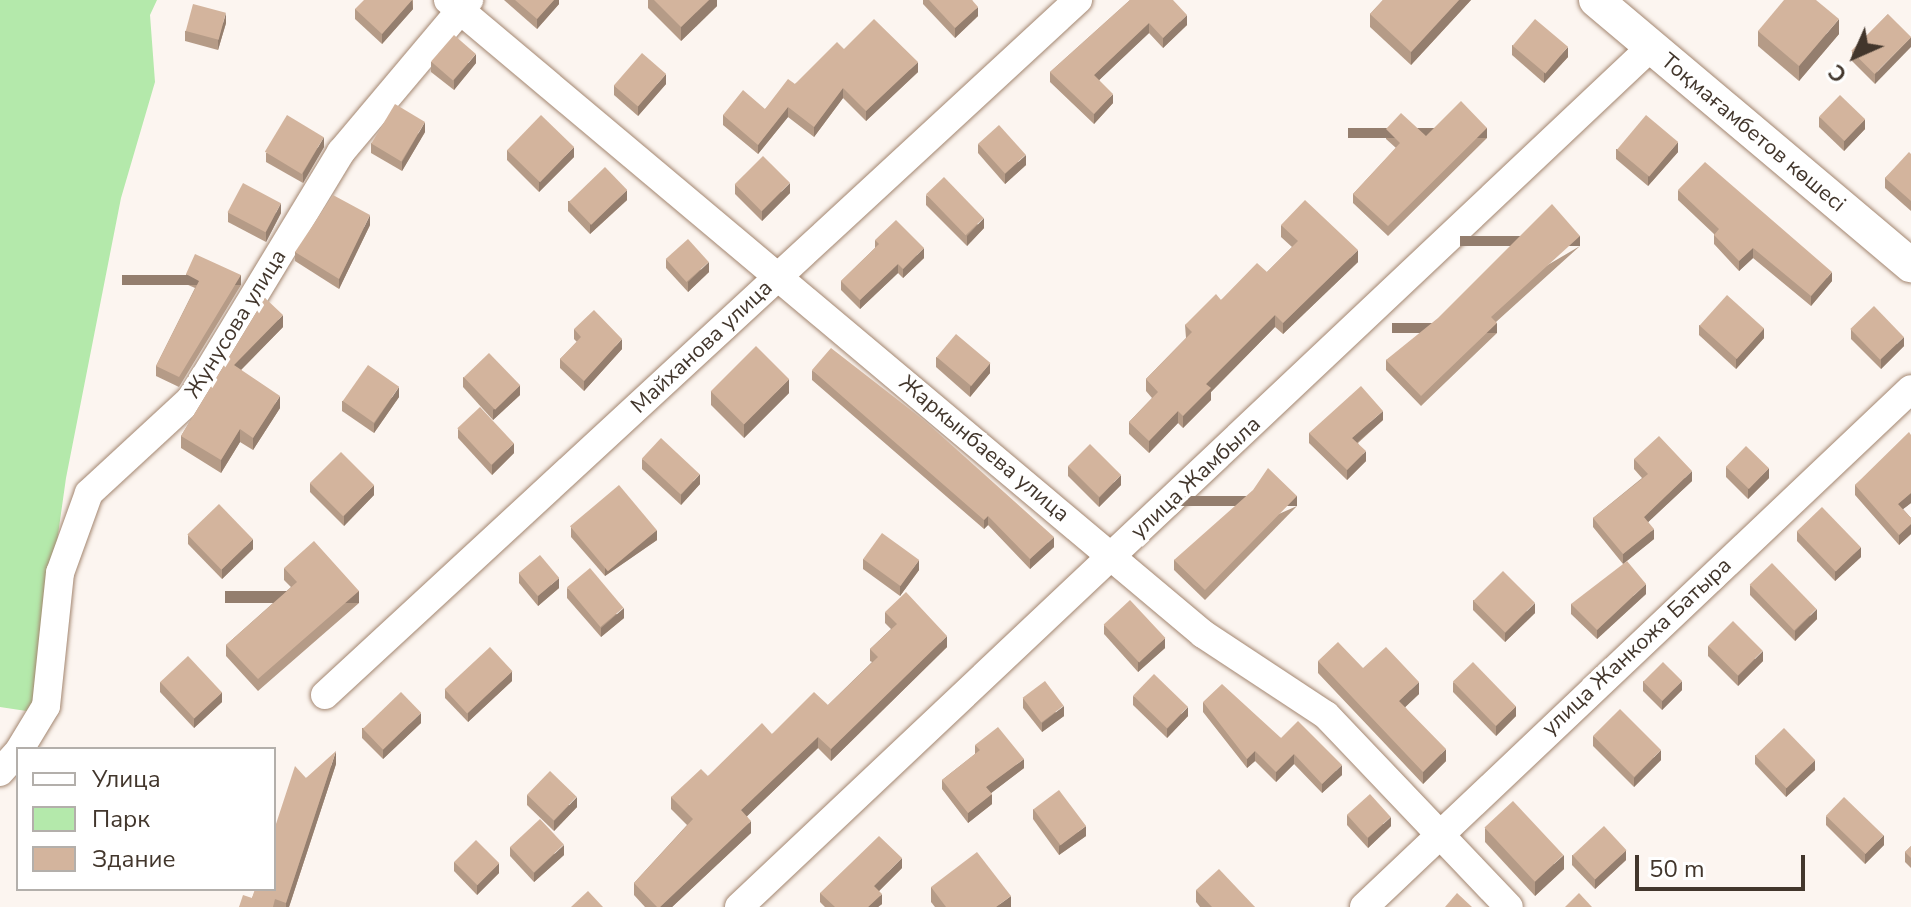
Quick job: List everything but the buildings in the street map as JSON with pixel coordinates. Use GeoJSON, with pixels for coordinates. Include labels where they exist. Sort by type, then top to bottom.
{"type":"FeatureCollection","features":[{"type":"Feature","properties":{"kind":"street","name":"Майханова улица"},"geometry":{"type":"LineString","coordinates":[[325,695],[1078,0]]}},
{"type":"Feature","properties":{"kind":"street","name":"Тоқмағамбетов көшесі"},"geometry":{"type":"LineString","coordinates":[[1596,0],[1911,265]]}},
{"type":"Feature","properties":{"kind":"street","name":"Жаркынбаева улица"},"geometry":{"type":"LineString","coordinates":[[459,4],[1203,634],[1326,715],[1509,907]]}},
{"type":"Feature","properties":{"kind":"street","name":"Жунусова улица"},"geometry":{"type":"LineString","coordinates":[[21,747],[46,706],[60,573],[89,493],[192,398],[341,152],[459,4]]}},
{"type":"Feature","properties":{"kind":"street","name":"улица Жамбыла"},"geometry":{"type":"LineString","coordinates":[[739,907],[1651,47]]}},
{"type":"Feature","properties":{"kind":"street","name":"улица Жанкожа Батыра"},"geometry":{"type":"LineString","coordinates":[[1364,907],[1911,389]]}},
{"type":"Feature","properties":{"kind":"street","name":"Жунусова улица"},"geometry":{"type":"LineString","coordinates":[[0,772],[16,753]]}},
{"type":"Feature","properties":{"kind":"green space"},"geometry":{"type":"Polygon","coordinates":[[[0,0],[157,0],[150,15],[155,82],[121,198],[66,478],[33,712],[0,707],[0,0]]]}}]}
